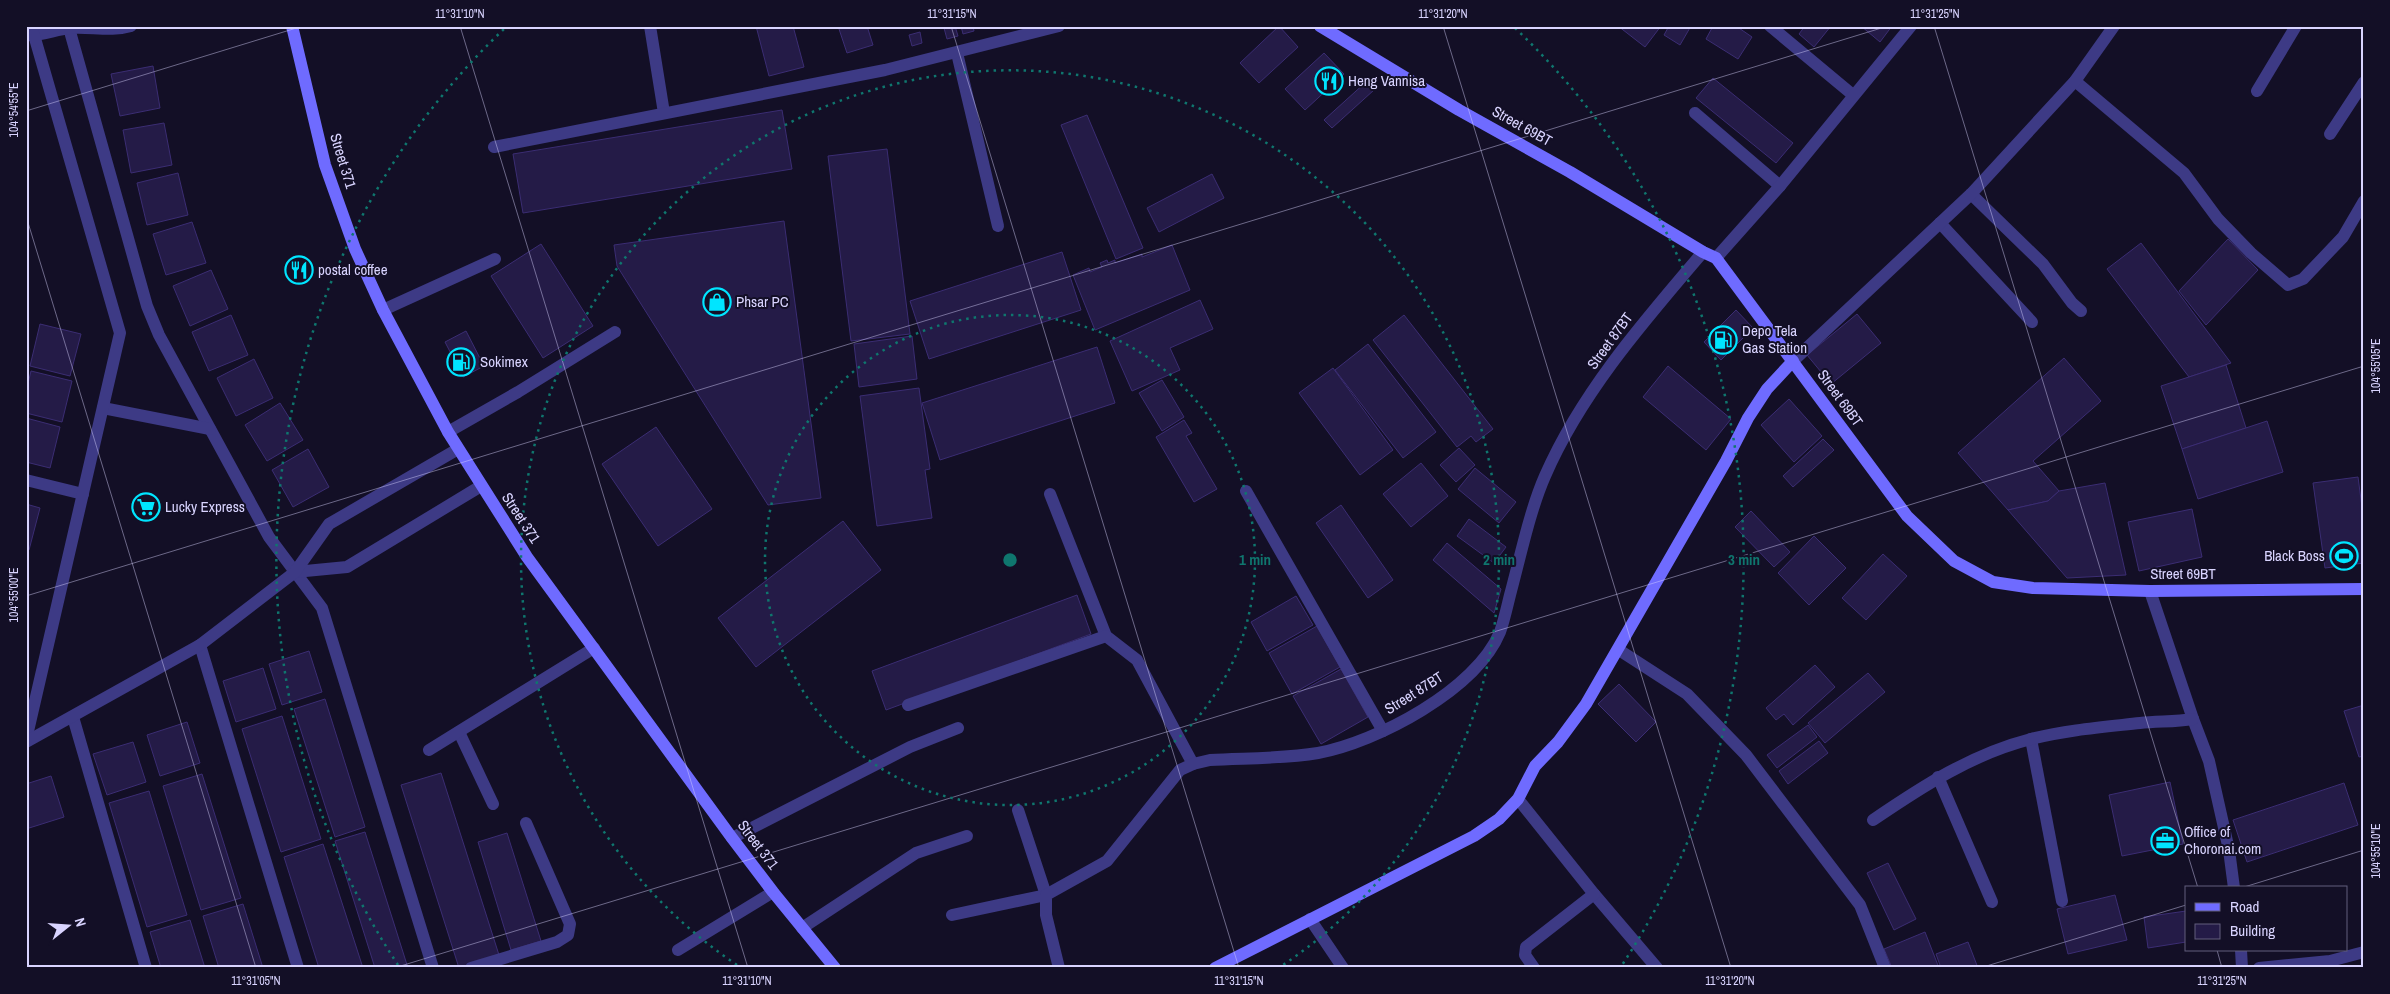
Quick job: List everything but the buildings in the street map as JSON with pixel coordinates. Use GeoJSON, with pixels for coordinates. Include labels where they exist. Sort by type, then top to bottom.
{"type":"FeatureCollection","features":[{"type":"Feature","properties":{"kind":"street"},"geometry":{"type":"LineString","coordinates":[[26,741],[120,333],[30,35],[70,27],[122,29],[131,26]]}},
{"type":"Feature","properties":{"kind":"street","name":"Street 371"},"geometry":{"type":"LineString","coordinates":[[292,26],[325,165],[355,249],[383,310],[448,432],[480,486],[527,557],[772,892],[835,968]]}},
{"type":"Feature","properties":{"kind":"street"},"geometry":{"type":"LineString","coordinates":[[650,26],[664,113]]}},
{"type":"Feature","properties":{"kind":"street"},"geometry":{"type":"LineString","coordinates":[[494,147],[836,80],[957,53],[1059,26]]}},
{"type":"Feature","properties":{"kind":"street"},"geometry":{"type":"LineString","coordinates":[[1770,26],[1853,95]]}},
{"type":"Feature","properties":{"kind":"street"},"geometry":{"type":"LineString","coordinates":[[1716,258],[1780,186],[1910,26]]}},
{"type":"Feature","properties":{"kind":"street"},"geometry":{"type":"LineString","coordinates":[[1215,968],[1474,836],[1500,820],[1518,799],[1534,766],[1558,742],[1586,704],[1726,461],[1748,418],[1767,389],[1793,361],[1971,194],[2075,81],[2114,26]]}},
{"type":"Feature","properties":{"kind":"street"},"geometry":{"type":"LineString","coordinates":[[2257,91],[2296,26]]}},
{"type":"Feature","properties":{"kind":"street"},"geometry":{"type":"LineString","coordinates":[[70,27],[147,306],[159,335],[269,537],[322,608],[433,968]]}},
{"type":"Feature","properties":{"kind":"street","name":"Street 69BT"},"geometry":{"type":"LineString","coordinates":[[1327,28],[1459,110],[1570,172],[1716,258],[1907,516],[1954,561],[1993,582],[2033,588],[2150,591],[2364,588]]}},
{"type":"Feature","properties":{"kind":"street"},"geometry":{"type":"LineString","coordinates":[[957,53],[998,226]]}},
{"type":"Feature","properties":{"kind":"street"},"geometry":{"type":"LineString","coordinates":[[2075,81],[2184,173],[2218,219],[2251,253],[2288,285],[2303,279],[2343,237],[2364,201]]}},
{"type":"Feature","properties":{"kind":"street"},"geometry":{"type":"LineString","coordinates":[[2330,134],[2364,82]]}},
{"type":"Feature","properties":{"kind":"street"},"geometry":{"type":"LineString","coordinates":[[1695,113],[1780,186]]}},
{"type":"Feature","properties":{"kind":"street"},"geometry":{"type":"LineString","coordinates":[[1971,194],[2044,264],[2072,303],[2081,311]]}},
{"type":"Feature","properties":{"kind":"street"},"geometry":{"type":"LineString","coordinates":[[1940,223],[2032,322]]}},
{"type":"Feature","properties":{"kind":"street","name":"Street 87BT"},"geometry":{"type":"LineString","coordinates":[[952,915],[1046,895],[1106,861],[1180,770],[1193,764],[1210,760],[1316,753],[1345,747],[1382,731],[1436,702],[1454,688],[1481,663],[1500,632],[1544,478],[1563,440],[1582,408],[1641,325],[1703,252]]}},
{"type":"Feature","properties":{"kind":"street"},"geometry":{"type":"LineString","coordinates":[[383,310],[495,259]]}},
{"type":"Feature","properties":{"kind":"street"},"geometry":{"type":"LineString","coordinates":[[448,432],[518,392],[615,332]]}},
{"type":"Feature","properties":{"kind":"street"},"geometry":{"type":"LineString","coordinates":[[103,408],[210,429]]}},
{"type":"Feature","properties":{"kind":"street"},"geometry":{"type":"LineString","coordinates":[[26,741],[73,717],[200,645],[295,572],[329,524],[458,449]]}},
{"type":"Feature","properties":{"kind":"street"},"geometry":{"type":"LineString","coordinates":[[26,480],[83,494]]}},
{"type":"Feature","properties":{"kind":"street"},"geometry":{"type":"LineString","coordinates":[[295,572],[347,567],[480,486]]}},
{"type":"Feature","properties":{"kind":"street"},"geometry":{"type":"LineString","coordinates":[[1246,491],[1382,731]]}},
{"type":"Feature","properties":{"kind":"street"},"geometry":{"type":"LineString","coordinates":[[1050,494],[1106,636],[1137,660],[1193,764]]}},
{"type":"Feature","properties":{"kind":"street"},"geometry":{"type":"LineString","coordinates":[[2150,591],[2193,719],[2210,761],[2229,850],[2234,886]]}},
{"type":"Feature","properties":{"kind":"street"},"geometry":{"type":"LineString","coordinates":[[908,705],[1106,636]]}},
{"type":"Feature","properties":{"kind":"street"},"geometry":{"type":"LineString","coordinates":[[200,645],[298,968]]}},
{"type":"Feature","properties":{"kind":"street"},"geometry":{"type":"LineString","coordinates":[[429,750],[594,648]]}},
{"type":"Feature","properties":{"kind":"street"},"geometry":{"type":"LineString","coordinates":[[1618,650],[1687,694],[1746,755],[1860,905],[1885,968]]}},
{"type":"Feature","properties":{"kind":"street"},"geometry":{"type":"LineString","coordinates":[[73,717],[146,968]]}},
{"type":"Feature","properties":{"kind":"street"},"geometry":{"type":"LineString","coordinates":[[1873,820],[1938,777],[1975,758],[2032,739],[2079,730],[2193,719]]}},
{"type":"Feature","properties":{"kind":"street"},"geometry":{"type":"LineString","coordinates":[[732,838],[910,747],[958,728]]}},
{"type":"Feature","properties":{"kind":"street"},"geometry":{"type":"LineString","coordinates":[[459,732],[492,804]]}},
{"type":"Feature","properties":{"kind":"street"},"geometry":{"type":"LineString","coordinates":[[2032,739],[2062,901]]}},
{"type":"Feature","properties":{"kind":"street"},"geometry":{"type":"LineString","coordinates":[[1938,777],[1992,902]]}},
{"type":"Feature","properties":{"kind":"street"},"geometry":{"type":"LineString","coordinates":[[1518,799],[1594,894],[1657,968]]}},
{"type":"Feature","properties":{"kind":"street"},"geometry":{"type":"LineString","coordinates":[[1018,810],[1046,895],[1046,915],[1059,968]]}},
{"type":"Feature","properties":{"kind":"street"},"geometry":{"type":"LineString","coordinates":[[471,968],[557,942],[568,935],[570,924],[526,823]]}},
{"type":"Feature","properties":{"kind":"street"},"geometry":{"type":"LineString","coordinates":[[802,928],[916,853],[967,836]]}},
{"type":"Feature","properties":{"kind":"street"},"geometry":{"type":"LineString","coordinates":[[678,950],[772,892]]}},
{"type":"Feature","properties":{"kind":"street"},"geometry":{"type":"LineString","coordinates":[[1534,968],[1525,955],[1526,947],[1594,894]]}},
{"type":"Feature","properties":{"kind":"street"},"geometry":{"type":"LineString","coordinates":[[1310,919],[1343,968]]}},
{"type":"Feature","properties":{"kind":"street"},"geometry":{"type":"LineString","coordinates":[[2241,952],[2242,968]]}},
{"type":"Feature","properties":{"kind":"street"},"geometry":{"type":"LineString","coordinates":[[2259,968],[2330,960],[2364,952]]}},
{"type":"Feature","properties":{"kind":"place","name":"Heng Vannisa"},"geometry":{"type":"Point","coordinates":[1329,81]}},
{"type":"Feature","properties":{"kind":"place","name":"postal coffee"},"geometry":{"type":"Point","coordinates":[299,270]}},
{"type":"Feature","properties":{"kind":"place","name":"Phsar PC"},"geometry":{"type":"Point","coordinates":[717,302]}},
{"type":"Feature","properties":{"kind":"place","name":"Depo Tela Gas Station"},"geometry":{"type":"Point","coordinates":[1723,340]}},
{"type":"Feature","properties":{"kind":"place","name":"Sokimex"},"geometry":{"type":"Point","coordinates":[461,362]}},
{"type":"Feature","properties":{"kind":"place","name":"Lucky Express"},"geometry":{"type":"Point","coordinates":[146,507]}},
{"type":"Feature","properties":{"kind":"place","name":"Black Boss"},"geometry":{"type":"Point","coordinates":[2344,556]}},
{"type":"Feature","properties":{"kind":"place","name":"Office of Choronai.com"},"geometry":{"type":"Point","coordinates":[2165,841]}}]}
